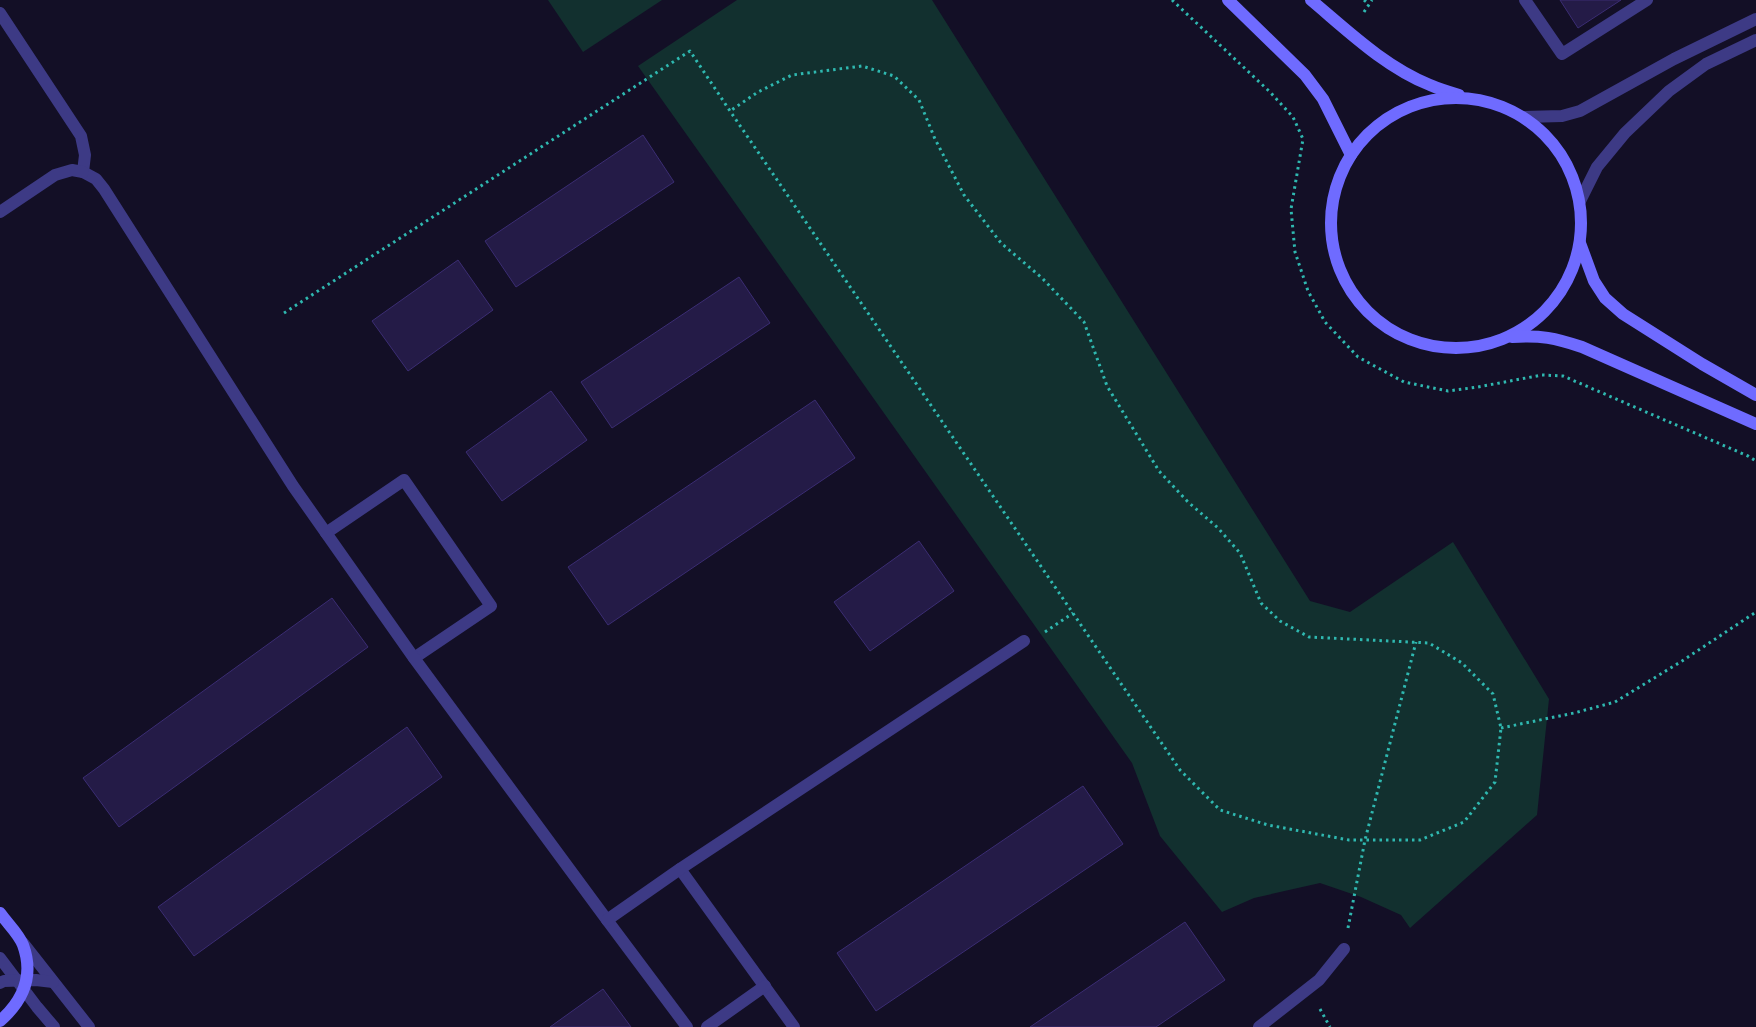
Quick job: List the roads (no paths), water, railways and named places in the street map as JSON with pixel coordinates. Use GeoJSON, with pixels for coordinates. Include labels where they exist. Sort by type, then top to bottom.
{"type":"FeatureCollection","features":[{"type":"Feature","properties":{"kind":"street"},"geometry":{"type":"LineString","coordinates":[[1228,0],[1305,75],[1323,98],[1351,154]]}},
{"type":"Feature","properties":{"kind":"street"},"geometry":{"type":"LineString","coordinates":[[1311,0],[1360,41],[1400,70],[1430,85],[1468,98],[1497,104],[1524,118],[1544,134],[1560,154],[1573,177],[1580,202],[1582,222],[1580,243],[1572,272],[1557,299],[1536,320],[1510,337],[1482,346],[1452,349],[1424,344],[1396,333],[1372,316],[1352,294],[1339,268],[1332,239],[1331,209],[1338,181],[1351,154],[1373,129],[1402,110],[1434,99],[1468,98]]}},
{"type":"Feature","properties":{"kind":"street"},"geometry":{"type":"LineString","coordinates":[[1526,0],[1562,54],[1647,0]]}},
{"type":"Feature","properties":{"kind":"street"},"geometry":{"type":"LineString","coordinates":[[0,13],[81,136],[85,155],[83,172]]}},
{"type":"Feature","properties":{"kind":"street"},"geometry":{"type":"LineString","coordinates":[[1524,118],[1562,116],[1580,111],[1674,59],[1756,19]]}},
{"type":"Feature","properties":{"kind":"street"},"geometry":{"type":"LineString","coordinates":[[1580,202],[1597,166],[1625,133],[1670,91],[1706,64],[1756,40]]}},
{"type":"Feature","properties":{"kind":"street"},"geometry":{"type":"LineString","coordinates":[[0,212],[55,175],[72,170],[83,172],[96,179],[293,486],[414,658],[688,1027]]}},
{"type":"Feature","properties":{"kind":"street"},"geometry":{"type":"LineString","coordinates":[[1580,243],[1594,281],[1605,298],[1622,314],[1756,395]]}},
{"type":"Feature","properties":{"kind":"street"},"geometry":{"type":"LineString","coordinates":[[1510,337],[1545,337],[1582,347],[1756,424]]}},
{"type":"Feature","properties":{"kind":"street"},"geometry":{"type":"LineString","coordinates":[[326,533],[404,480],[492,606],[414,658]]}},
{"type":"Feature","properties":{"kind":"street"},"geometry":{"type":"LineString","coordinates":[[607,920],[680,869],[1024,641]]}},
{"type":"Feature","properties":{"kind":"street"},"geometry":{"type":"LineString","coordinates":[[680,869],[794,1027]]}},
{"type":"Feature","properties":{"kind":"street"},"geometry":{"type":"LineString","coordinates":[[0,913],[89,1027]]}},
{"type":"Feature","properties":{"kind":"street"},"geometry":{"type":"LineString","coordinates":[[0,1020],[11,1012],[29,970],[23,943]]}},
{"type":"Feature","properties":{"kind":"street"},"geometry":{"type":"LineString","coordinates":[[1259,1027],[1319,980],[1344,949]]}},
{"type":"Feature","properties":{"kind":"street"},"geometry":{"type":"LineString","coordinates":[[0,958],[22,984],[36,1007],[54,1027]]}},
{"type":"Feature","properties":{"kind":"street"},"geometry":{"type":"LineString","coordinates":[[0,983],[53,982]]}},
{"type":"Feature","properties":{"kind":"street"},"geometry":{"type":"LineString","coordinates":[[707,1027],[765,986]]}}]}
